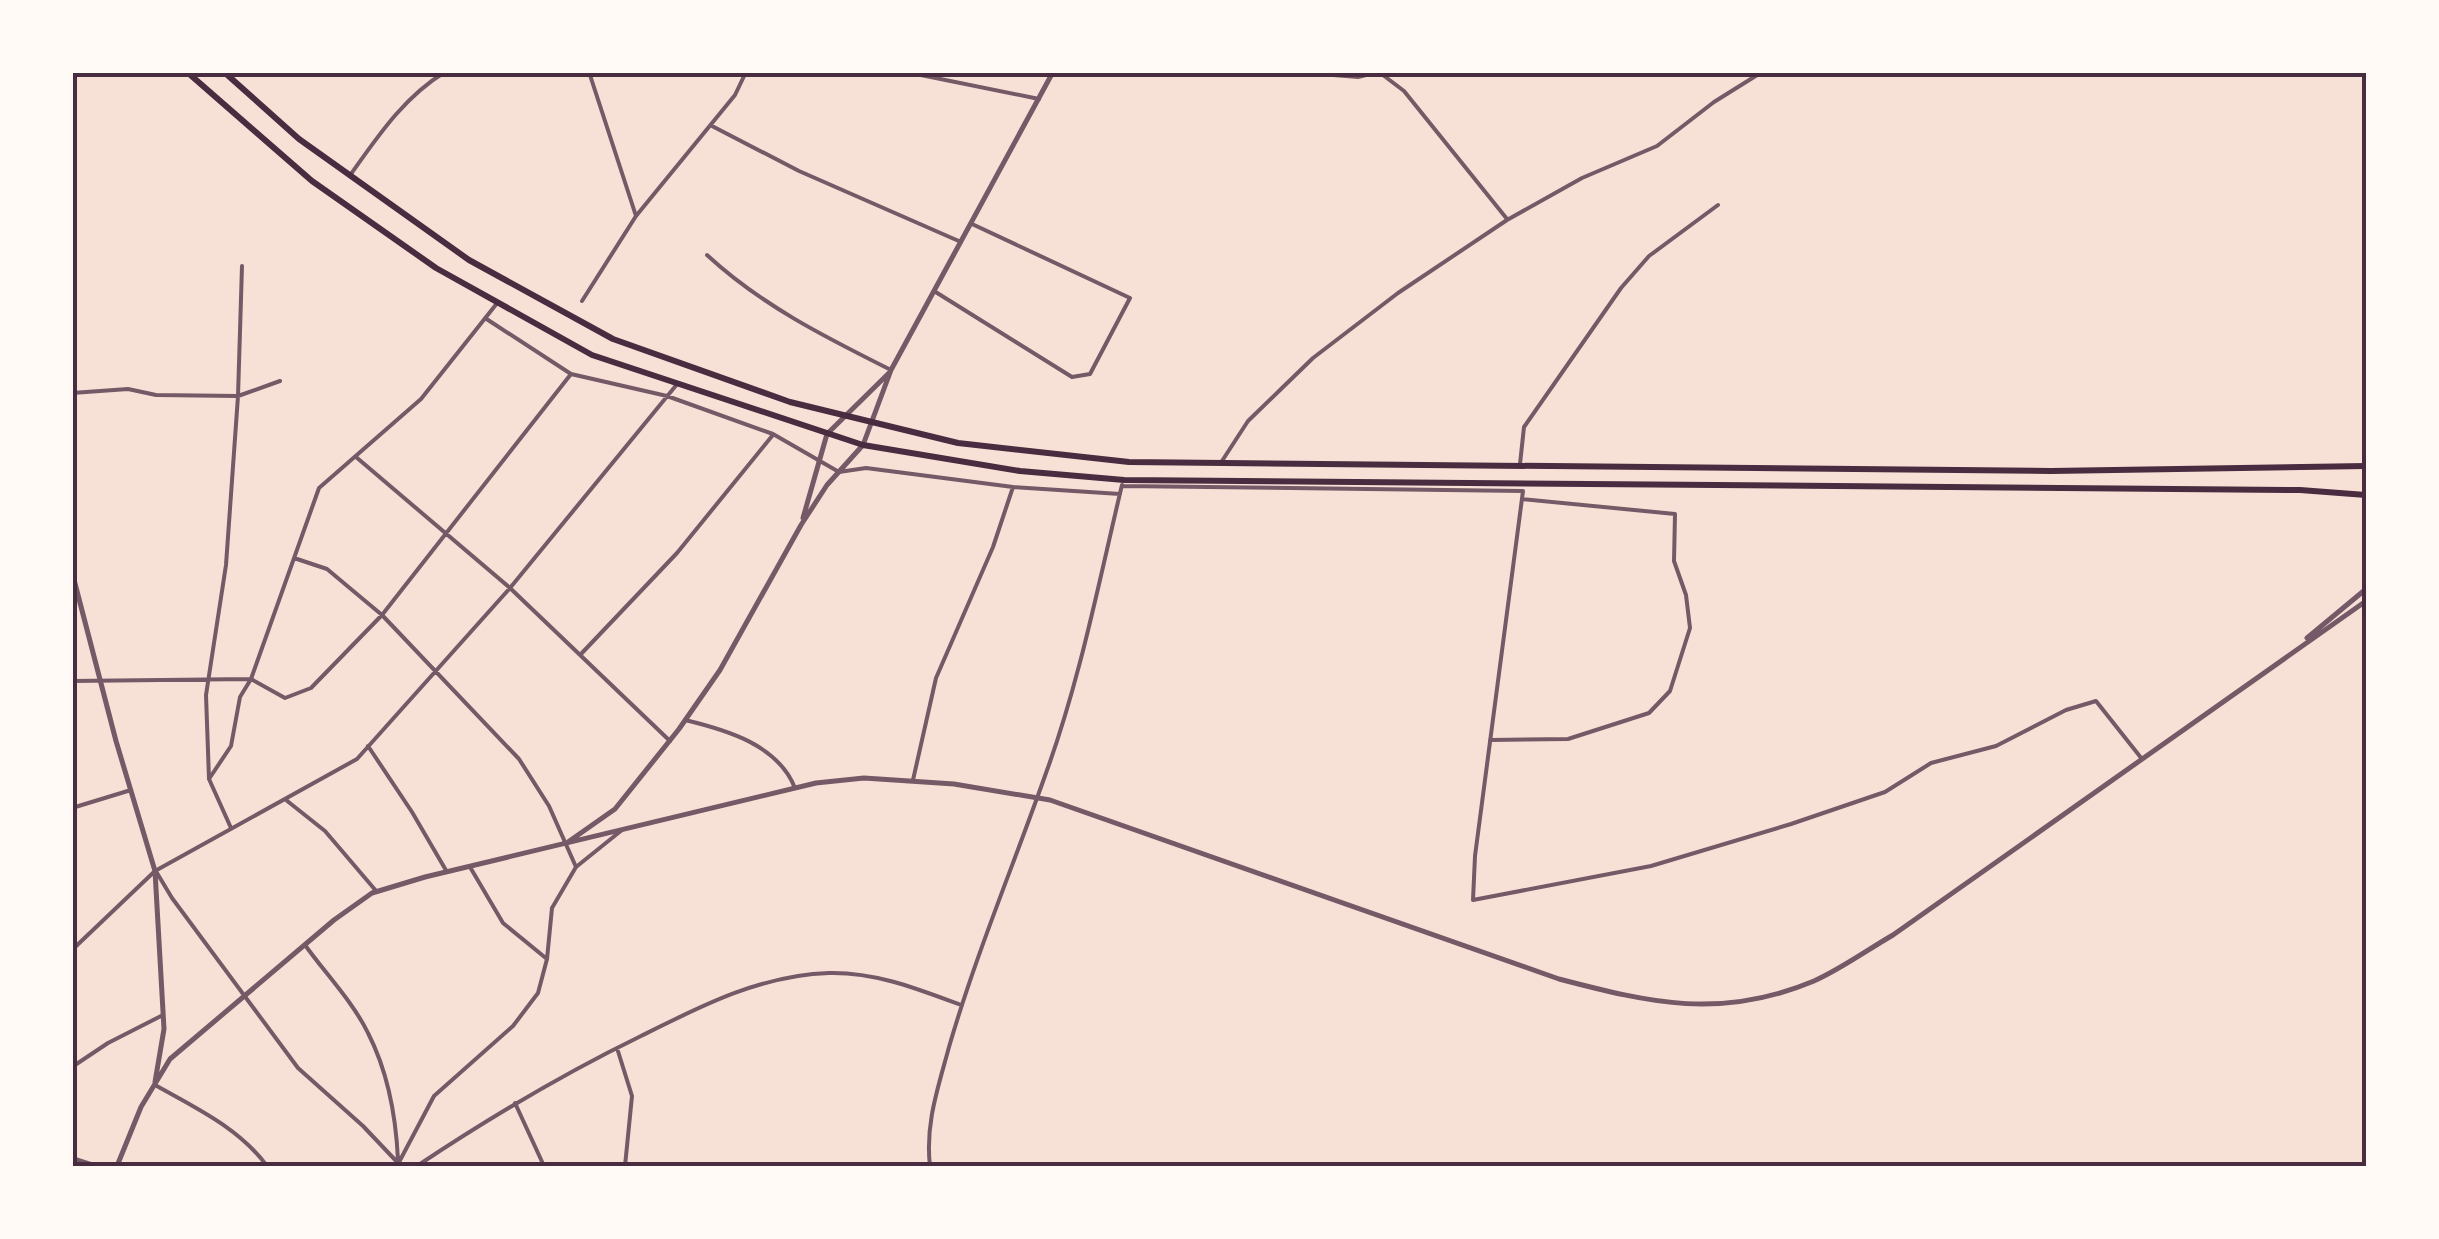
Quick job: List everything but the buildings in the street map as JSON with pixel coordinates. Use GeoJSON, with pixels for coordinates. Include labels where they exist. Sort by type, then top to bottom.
{"type":"FeatureCollection","features":[{"type":"Feature","properties":{"kind":"main road"},"geometry":{"type":"LineString","coordinates":[[187,72],[312,181],[436,268],[592,355],[862,446],[1123,483],[2226,490],[2366,495]]}},
{"type":"Feature","properties":{"kind":"main road"},"geometry":{"type":"LineString","coordinates":[[224,72],[349,178],[469,260],[613,339],[790,402],[958,442],[1110,460],[1520,468],[2051,471],[2366,466]]}},
{"type":"Feature","properties":{"kind":"street"},"geometry":{"type":"LineString","coordinates":[[349,178],[382,130],[422,86],[445,72]]}},
{"type":"Feature","properties":{"kind":"street"},"geometry":{"type":"LineString","coordinates":[[589,72],[636,216]]}},
{"type":"Feature","properties":{"kind":"street"},"geometry":{"type":"LineString","coordinates":[[582,300],[636,216],[735,95],[746,72]]}},
{"type":"Feature","properties":{"kind":"street"},"geometry":{"type":"LineString","coordinates":[[906,72],[1039,99]]}},
{"type":"Feature","properties":{"kind":"street"},"geometry":{"type":"LineString","coordinates":[[566,844],[615,808],[685,720],[720,670],[801,525],[862,446],[891,370],[1053,72]]}},
{"type":"Feature","properties":{"kind":"street"},"geometry":{"type":"LineString","coordinates":[[1296,72],[1358,77],[1378,72],[1404,91],[1507,220]]}},
{"type":"Feature","properties":{"kind":"street"},"geometry":{"type":"LineString","coordinates":[[1222,461],[1248,421],[1313,358],[1398,292],[1507,220],[1582,178],[1658,146],[1714,102],[1760,73]]}},
{"type":"Feature","properties":{"kind":"street"},"geometry":{"type":"LineString","coordinates":[[710,125],[799,172],[961,242]]}},
{"type":"Feature","properties":{"kind":"street"},"geometry":{"type":"LineString","coordinates":[[1520,468],[1524,427],[1620,288],[1649,256],[1718,204]]}},
{"type":"Feature","properties":{"kind":"street"},"geometry":{"type":"LineString","coordinates":[[934,292],[1072,378],[1090,374],[1130,298],[971,224]]}},
{"type":"Feature","properties":{"kind":"street"},"geometry":{"type":"LineString","coordinates":[[706,254],[732,278],[799,324],[891,370]]}},
{"type":"Feature","properties":{"kind":"street"},"geometry":{"type":"LineString","coordinates":[[231,828],[209,780],[208,681],[226,565],[242,266]]}},
{"type":"Feature","properties":{"kind":"street"},"geometry":{"type":"LineString","coordinates":[[209,780],[232,746],[240,696],[251,679],[319,488],[420,398],[498,302]]}},
{"type":"Feature","properties":{"kind":"street"},"geometry":{"type":"LineString","coordinates":[[485,318],[571,374],[667,396],[773,434],[840,472],[866,468],[1013,487],[1120,494]]}},
{"type":"Feature","properties":{"kind":"street"},"geometry":{"type":"LineString","coordinates":[[801,525],[827,434],[891,370]]}},
{"type":"Feature","properties":{"kind":"street"},"geometry":{"type":"LineString","coordinates":[[72,681],[251,679],[285,698],[311,688],[382,615],[571,374]]}},
{"type":"Feature","properties":{"kind":"street"},"geometry":{"type":"LineString","coordinates":[[72,393],[128,389],[156,395],[238,396],[280,380]]}},
{"type":"Feature","properties":{"kind":"street"},"geometry":{"type":"LineString","coordinates":[[72,950],[155,870],[357,759],[510,588],[678,383]]}},
{"type":"Feature","properties":{"kind":"street"},"geometry":{"type":"LineString","coordinates":[[581,654],[649,586],[773,434]]}},
{"type":"Feature","properties":{"kind":"street"},"geometry":{"type":"LineString","coordinates":[[356,457],[510,588],[670,740]]}},
{"type":"Feature","properties":{"kind":"street"},"geometry":{"type":"LineString","coordinates":[[930,1166],[930,1115],[962,1005],[1046,775],[1090,624],[1123,483],[1523,491],[1475,856],[1473,900],[1651,866],[1791,824],[1884,792],[1931,763],[1996,746],[2066,710],[2096,701],[2142,759]]}},
{"type":"Feature","properties":{"kind":"street"},"geometry":{"type":"LineString","coordinates":[[912,781],[936,678],[993,548],[1013,487]]}},
{"type":"Feature","properties":{"kind":"street"},"geometry":{"type":"LineString","coordinates":[[1490,740],[1568,739],[1649,713],[1670,690],[1690,628],[1686,595],[1674,561],[1675,514],[1522,498]]}},
{"type":"Feature","properties":{"kind":"street"},"geometry":{"type":"LineString","coordinates":[[294,558],[328,569],[382,615],[519,760],[549,806],[576,868]]}},
{"type":"Feature","properties":{"kind":"street"},"geometry":{"type":"LineString","coordinates":[[72,572],[155,870],[163,1015],[154,1084]]}},
{"type":"Feature","properties":{"kind":"street"},"geometry":{"type":"LineString","coordinates":[[2278,663],[2366,588]]}},
{"type":"Feature","properties":{"kind":"street"},"geometry":{"type":"LineString","coordinates":[[117,1166],[141,1107],[170,1059],[334,920],[377,892],[795,788],[864,778],[954,784],[1050,800],[1560,979],[1636,999],[1680,1006],[1745,1001],[1814,981],[1893,935],[2366,601]]}},
{"type":"Feature","properties":{"kind":"street"},"geometry":{"type":"LineString","coordinates":[[685,720],[715,727],[762,748],[789,773],[795,788]]}},
{"type":"Feature","properties":{"kind":"street"},"geometry":{"type":"LineString","coordinates":[[368,746],[447,872]]}},
{"type":"Feature","properties":{"kind":"street"},"geometry":{"type":"LineString","coordinates":[[72,808],[131,790]]}},
{"type":"Feature","properties":{"kind":"street"},"geometry":{"type":"LineString","coordinates":[[284,799],[325,831],[377,892]]}},
{"type":"Feature","properties":{"kind":"street"},"geometry":{"type":"LineString","coordinates":[[398,1165],[434,1096],[513,1026],[538,993],[547,959],[552,908],[576,868],[622,830]]}},
{"type":"Feature","properties":{"kind":"street"},"geometry":{"type":"LineString","coordinates":[[470,866],[503,923],[547,959]]}},
{"type":"Feature","properties":{"kind":"street"},"geometry":{"type":"LineString","coordinates":[[155,870],[298,1068],[363,1126],[398,1165]]}},
{"type":"Feature","properties":{"kind":"street"},"geometry":{"type":"LineString","coordinates":[[305,945],[368,1032],[387,1083],[396,1125],[398,1165]]}},
{"type":"Feature","properties":{"kind":"street"},"geometry":{"type":"LineString","coordinates":[[417,1166],[515,1103],[617,1048],[713,1000],[774,980],[830,973],[889,979],[962,1005]]}},
{"type":"Feature","properties":{"kind":"street"},"geometry":{"type":"LineString","coordinates":[[72,1067],[163,1015]]}},
{"type":"Feature","properties":{"kind":"street"},"geometry":{"type":"LineString","coordinates":[[617,1048],[632,1096],[625,1166]]}},
{"type":"Feature","properties":{"kind":"street"},"geometry":{"type":"LineString","coordinates":[[154,1084],[219,1121],[252,1147],[267,1166]]}},
{"type":"Feature","properties":{"kind":"street"},"geometry":{"type":"LineString","coordinates":[[515,1103],[544,1166]]}},
{"type":"Feature","properties":{"kind":"street"},"geometry":{"type":"LineString","coordinates":[[72,1158],[97,1166]]}}]}
